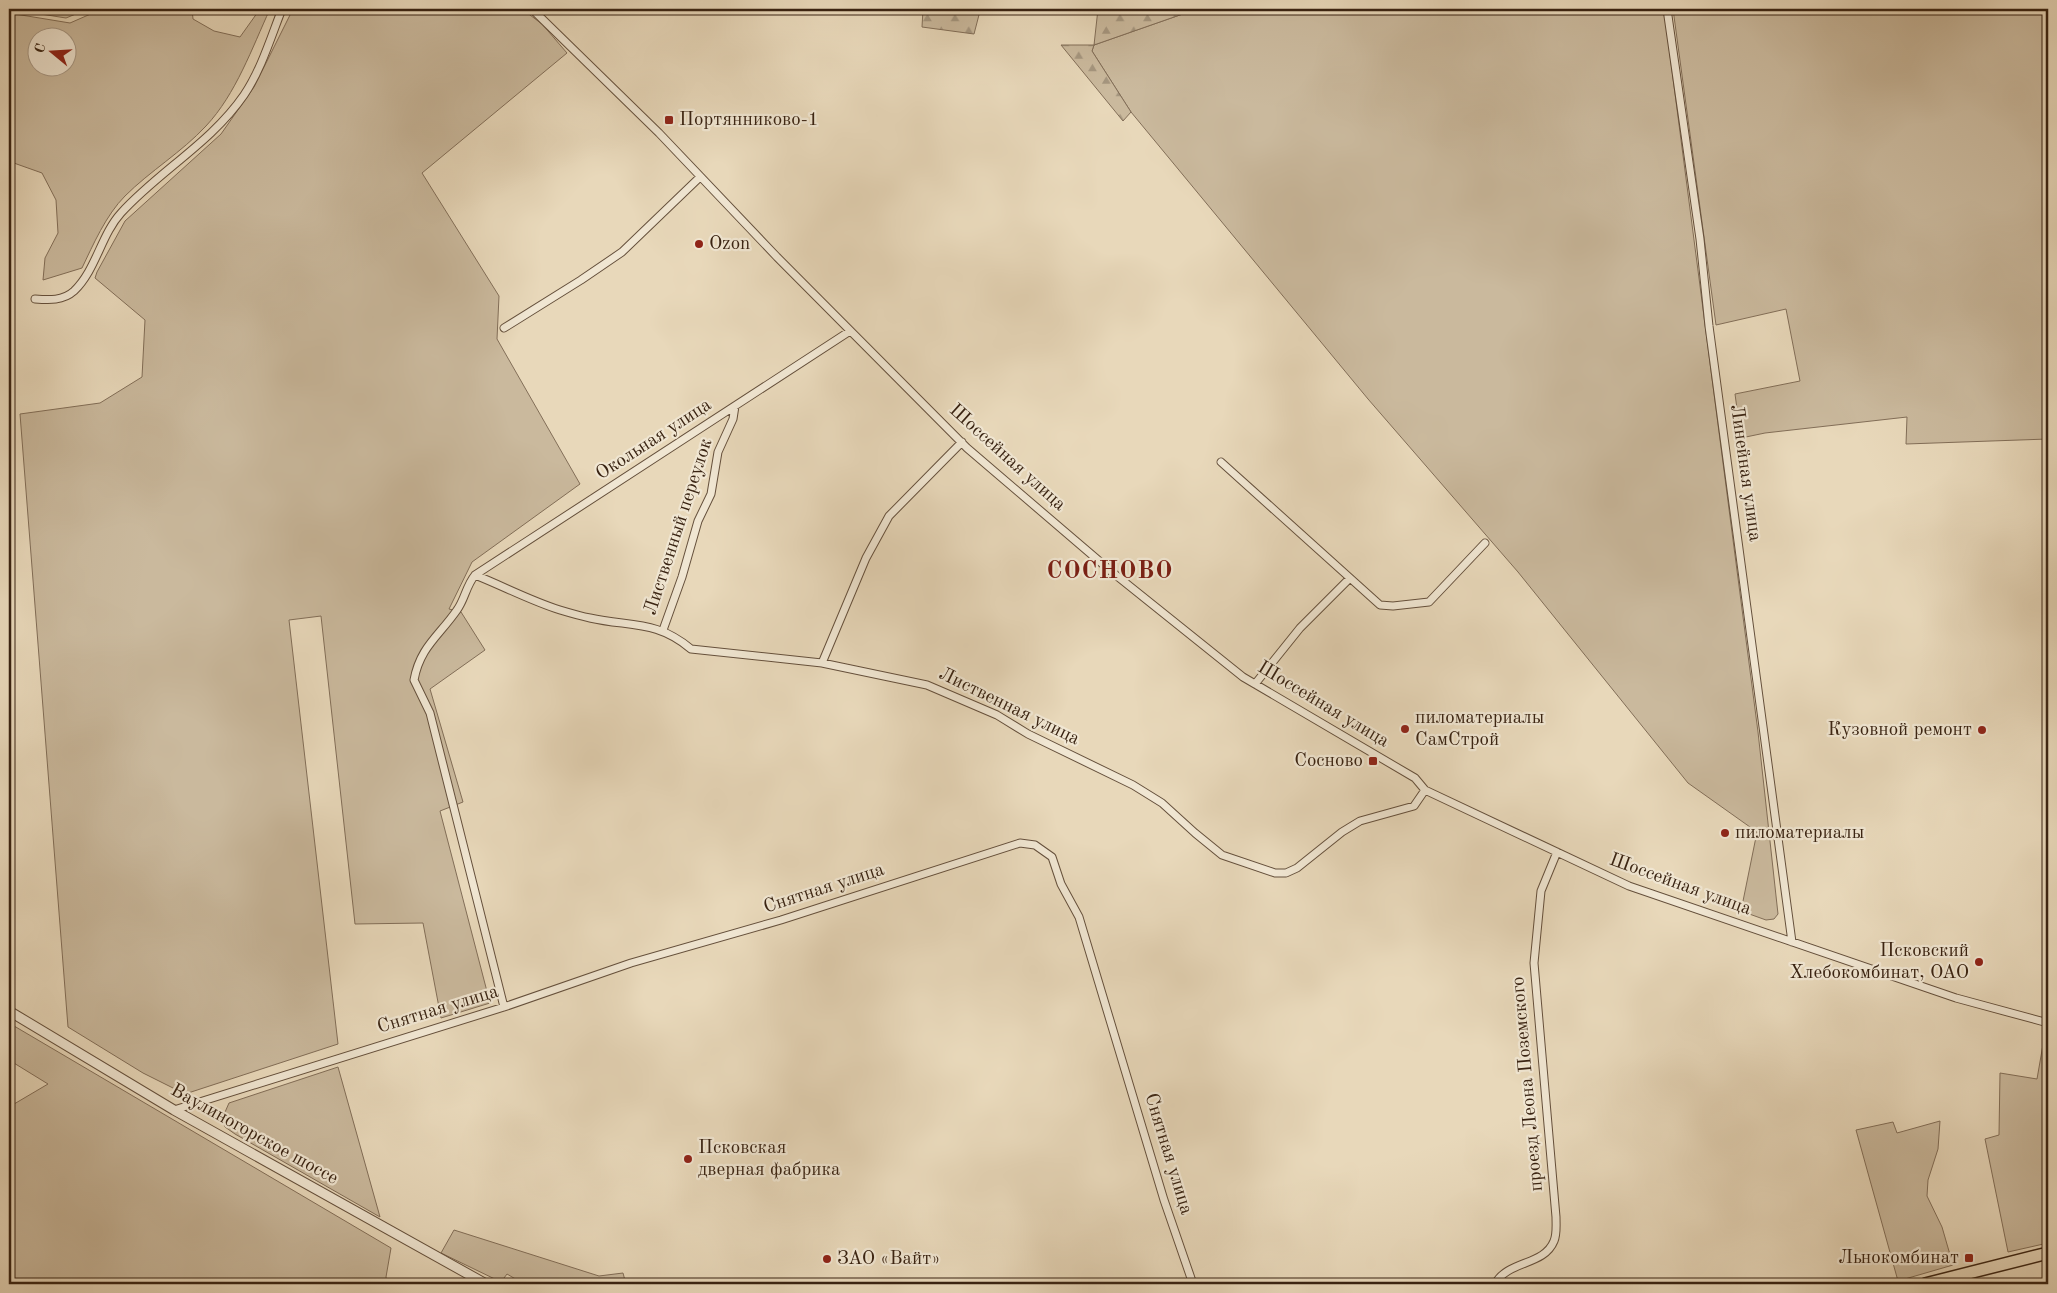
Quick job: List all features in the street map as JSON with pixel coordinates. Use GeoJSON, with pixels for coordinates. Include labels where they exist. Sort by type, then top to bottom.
{"type":"FeatureCollection","features":[{"type":"Feature","properties":{"kind":"main road"},"geometry":{"type":"LineString","coordinates":[[1925,1284],[2048,1253]]}},
{"type":"Feature","properties":{"kind":"street"},"geometry":{"type":"LineString","coordinates":[[35,299],[57,300],[74,291],[120,214],[220,124],[244,94],[259,66],[282,9]]}},
{"type":"Feature","properties":{"kind":"street","name":"Шоссейная улица"},"geometry":{"type":"LineString","coordinates":[[532,9],[659,133],[777,257],[962,442],[1112,572],[1243,677],[1415,778],[1425,790],[1629,886],[1956,998],[2048,1023]]}},
{"type":"Feature","properties":{"kind":"street","name":"Линейная улица"},"geometry":{"type":"LineString","coordinates":[[1667,9],[1700,239],[1717,390],[1792,942]]}},
{"type":"Feature","properties":{"kind":"street"},"geometry":{"type":"LineString","coordinates":[[504,328],[622,252],[700,177]]}},
{"type":"Feature","properties":{"kind":"street","name":"Окольная улица"},"geometry":{"type":"LineString","coordinates":[[475,575],[850,331]]}},
{"type":"Feature","properties":{"kind":"street","name":"Лиственный переулок"},"geometry":{"type":"LineString","coordinates":[[663,630],[682,577],[698,521],[711,494],[718,452],[733,419],[735,406]]}},
{"type":"Feature","properties":{"kind":"street"},"geometry":{"type":"LineString","coordinates":[[822,663],[866,558],[889,516],[962,442]]}},
{"type":"Feature","properties":{"kind":"street"},"geometry":{"type":"LineString","coordinates":[[1221,462],[1380,605],[1393,606],[1429,602],[1485,543]]}},
{"type":"Feature","properties":{"kind":"street"},"geometry":{"type":"LineString","coordinates":[[475,575],[467,585],[459,608],[419,659],[414,680],[430,713],[504,1007]]}},
{"type":"Feature","properties":{"kind":"street","name":"Лиственная улица"},"geometry":{"type":"LineString","coordinates":[[475,575],[558,609],[590,618],[648,626],[663,630],[679,639],[691,649],[822,663],[927,685],[997,715],[1028,734],[1133,785],[1162,803],[1222,855],[1275,874],[1286,873],[1297,868],[1342,832],[1360,821],[1414,806],[1425,790]]}},
{"type":"Feature","properties":{"kind":"street"},"geometry":{"type":"LineString","coordinates":[[1255,684],[1300,628],[1350,578]]}},
{"type":"Feature","properties":{"kind":"street","name":"Снятная улица"},"geometry":{"type":"LineString","coordinates":[[174,1110],[504,1007],[631,963],[781,920],[1020,843],[1035,845],[1052,857],[1061,884],[1079,918],[1164,1200],[1193,1284]]}},
{"type":"Feature","properties":{"kind":"street","name":"проезд Леона Поземского"},"geometry":{"type":"LineString","coordinates":[[1495,1284],[1499,1276],[1507,1270],[1545,1253],[1551,1246],[1556,1234],[1534,963],[1540,892],[1557,852]]}},
{"type":"Feature","properties":{"kind":"street","name":"Ваулиногорское шоссе"},"geometry":{"type":"LineString","coordinates":[[9,1011],[174,1110],[486,1284]]}},
{"type":"Feature","properties":{"kind":"green space"},"geometry":{"type":"Polygon","coordinates":[[[9,9],[88,9],[66,18],[9,9]]]}},
{"type":"Feature","properties":{"kind":"green space"},"geometry":{"type":"Polygon","coordinates":[[[102,9],[192,9],[193,19],[214,31],[240,37],[260,9],[270,9],[235,85],[217,113],[197,135],[135,187],[118,204],[100,230],[82,268],[43,280],[45,258],[58,233],[56,200],[42,173],[11,162],[9,145],[9,13],[70,23],[102,9]]]}},
{"type":"Feature","properties":{"kind":"green space"},"geometry":{"type":"Polygon","coordinates":[[[293,9],[522,9],[542,24],[567,53],[422,173],[499,296],[497,339],[580,484],[472,562],[449,609],[461,612],[485,650],[430,689],[463,802],[440,811],[490,1003],[441,1018],[423,923],[355,924],[321,616],[289,620],[338,1044],[185,1094],[143,1073],[68,1027],[20,414],[100,403],[142,377],[145,320],[95,278],[97,272],[125,221],[221,134],[254,87],[293,9]]]}},
{"type":"Feature","properties":{"kind":"green space"},"geometry":{"type":"Polygon","coordinates":[[[923,9],[983,9],[980,11],[974,34],[922,27],[923,9]]]}},
{"type":"Feature","properties":{"kind":"green space"},"geometry":{"type":"Polygon","coordinates":[[[1098,9],[1197,9],[1094,45],[1098,9]]]}},
{"type":"Feature","properties":{"kind":"green space"},"geometry":{"type":"Polygon","coordinates":[[[1197,9],[1664,9],[1758,732],[1778,914],[1774,919],[1766,920],[1741,911],[1757,832],[1688,783],[1518,572],[1368,399],[1131,112],[1092,51],[1094,45],[1197,9]]]}},
{"type":"Feature","properties":{"kind":"green space"},"geometry":{"type":"Polygon","coordinates":[[[1673,9],[2048,9],[2048,439],[1906,444],[1907,417],[1765,433],[1741,438],[1735,394],[1800,381],[1786,309],[1716,325],[1673,9]]]}},
{"type":"Feature","properties":{"kind":"green space"},"geometry":{"type":"Polygon","coordinates":[[[1061,45],[1094,45],[1092,51],[1131,112],[1123,121],[1061,45]]]}},
{"type":"Feature","properties":{"kind":"green space"},"geometry":{"type":"Polygon","coordinates":[[[9,1023],[391,1248],[386,1277],[387,1284],[9,1284],[9,1107],[48,1084],[9,1060],[9,1023]]]}},
{"type":"Feature","properties":{"kind":"green space"},"geometry":{"type":"Polygon","coordinates":[[[2045,1033],[2048,1034],[2048,1243],[2008,1252],[1985,1139],[1999,1135],[2000,1073],[2037,1079],[2045,1033]]]}},
{"type":"Feature","properties":{"kind":"green space"},"geometry":{"type":"Polygon","coordinates":[[[338,1067],[380,1217],[235,1134],[225,1127],[222,1119],[229,1103],[338,1067]]]}},
{"type":"Feature","properties":{"kind":"green space"},"geometry":{"type":"Polygon","coordinates":[[[1940,1121],[1938,1149],[1928,1180],[1927,1196],[1942,1227],[1953,1265],[1898,1281],[1856,1130],[1893,1122],[1897,1133],[1940,1121]]]}},
{"type":"Feature","properties":{"kind":"green space"},"geometry":{"type":"Polygon","coordinates":[[[454,1230],[599,1276],[623,1273],[626,1284],[524,1284],[507,1274],[501,1282],[441,1253],[454,1230]]]}},
{"type":"Feature","properties":{"kind":"place","name":"Портянниково-1"},"geometry":{"type":"Point","coordinates":[669,120]}},
{"type":"Feature","properties":{"kind":"place","name":"Ozon"},"geometry":{"type":"Point","coordinates":[699,244]}},
{"type":"Feature","properties":{"kind":"place","name":"пиломатериалы СамСтрой"},"geometry":{"type":"Point","coordinates":[1405,729]}},
{"type":"Feature","properties":{"kind":"place","name":"Кузовной ремонт"},"geometry":{"type":"Point","coordinates":[1982,730]}},
{"type":"Feature","properties":{"kind":"place","name":"Сосново"},"geometry":{"type":"Point","coordinates":[1373,761]}},
{"type":"Feature","properties":{"kind":"place","name":"пиломатериалы"},"geometry":{"type":"Point","coordinates":[1725,833]}},
{"type":"Feature","properties":{"kind":"place","name":"Псковский Хлебокомбинат, ОАО"},"geometry":{"type":"Point","coordinates":[1979,962]}},
{"type":"Feature","properties":{"kind":"place","name":"Псковская дверная фабрика"},"geometry":{"type":"Point","coordinates":[688,1159]}},
{"type":"Feature","properties":{"kind":"place","name":"Льнокомбинат"},"geometry":{"type":"Point","coordinates":[1969,1258]}},
{"type":"Feature","properties":{"kind":"place","name":"ЗАО «Вайт»"},"geometry":{"type":"Point","coordinates":[827,1259]}},
{"type":"Feature","properties":{"kind":"district","name":"СОСНОВО"},"geometry":{"type":"Point","coordinates":[1110,572]}}]}
